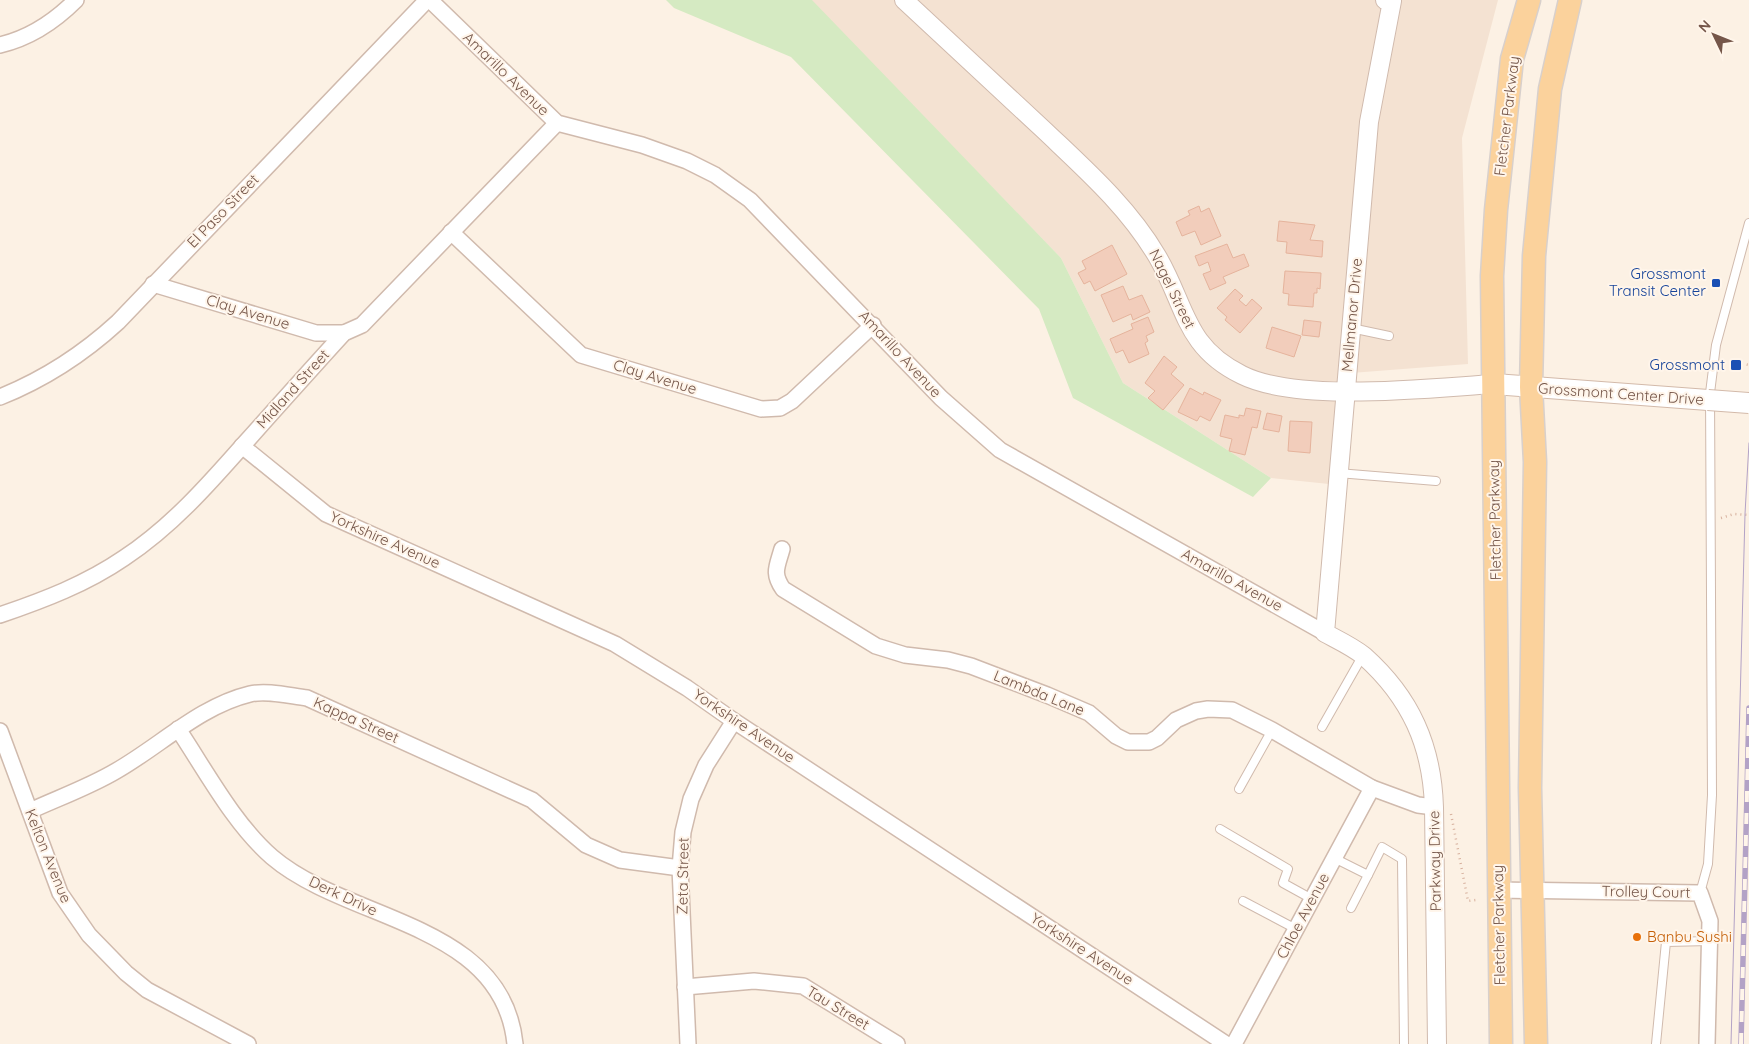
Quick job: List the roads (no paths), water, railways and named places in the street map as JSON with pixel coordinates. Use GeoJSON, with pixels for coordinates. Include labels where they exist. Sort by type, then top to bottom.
{"type":"FeatureCollection","features":[{"type":"Feature","properties":{"kind":"main road","name":"Fletcher Parkway"},"geometry":{"type":"LineString","coordinates":[[1501,1044],[1492,276],[1496,210],[1512,59],[1529,0]]}},
{"type":"Feature","properties":{"kind":"main road"},"geometry":{"type":"LineString","coordinates":[[1536,1044],[1530,788],[1535,462],[1531,387],[1534,256],[1550,89],[1570,0]]}},
{"type":"Feature","properties":{"kind":"main road","name":"Grossmont Center Drive"},"geometry":{"type":"LineString","coordinates":[[1494,384],[1749,403]]}},
{"type":"Feature","properties":{"kind":"street"},"geometry":{"type":"LineString","coordinates":[[0,45],[34,33],[50,24],[76,0]]}},
{"type":"Feature","properties":{"kind":"street","name":"Amarillo Avenue"},"geometry":{"type":"LineString","coordinates":[[429,0],[557,123],[670,154],[721,179],[766,215],[941,398],[1000,450],[1364,655],[1394,688]]}},
{"type":"Feature","properties":{"kind":"street","name":"El Paso Street"},"geometry":{"type":"LineString","coordinates":[[0,397],[51,374],[87,349],[118,322],[429,0]]}},
{"type":"Feature","properties":{"kind":"street","name":"Nagel Street"},"geometry":{"type":"LineString","coordinates":[[904,0],[1121,205],[1159,259],[1187,323],[1200,342],[1216,359],[1229,368],[1258,382],[1274,386],[1345,392],[1494,384]]}},
{"type":"Feature","properties":{"kind":"street","name":"Mellmanor Drive"},"geometry":{"type":"LineString","coordinates":[[1325,633],[1369,122],[1390,0]]}},
{"type":"Feature","properties":{"kind":"street","name":"Midland Street"},"geometry":{"type":"LineString","coordinates":[[0,615],[75,586],[125,558],[182,511],[344,333],[362,326],[557,123]]}},
{"type":"Feature","properties":{"kind":"street","name":"Clay Avenue"},"geometry":{"type":"LineString","coordinates":[[451,232],[581,355],[762,410],[780,408],[792,401],[873,325]]}},
{"type":"Feature","properties":{"kind":"street","name":"Clay Avenue"},"geometry":{"type":"LineString","coordinates":[[153,284],[316,333],[344,333]]}},
{"type":"Feature","properties":{"kind":"street","name":"Yorkshire Avenue"},"geometry":{"type":"LineString","coordinates":[[242,446],[326,514],[616,644],[687,688],[734,721],[1226,1044]]}},
{"type":"Feature","properties":{"kind":"street","name":"Lambda Lane"},"geometry":{"type":"LineString","coordinates":[[782,549],[775,572],[776,579],[783,590],[876,646],[905,655],[948,660],[971,666],[1089,713],[1116,736],[1128,742],[1150,742],[1176,720],[1191,713],[1208,709],[1232,710],[1272,730],[1372,788],[1418,805],[1442,807]]}},
{"type":"Feature","properties":{"kind":"street","name":"Parkway Drive"},"geometry":{"type":"LineString","coordinates":[[1394,688],[1413,714],[1426,748],[1433,785],[1442,807],[1437,1044]]}},
{"type":"Feature","properties":{"kind":"street","name":"Kappa Street"},"geometry":{"type":"LineString","coordinates":[[30,811],[116,771],[178,729],[228,702],[252,693],[307,698],[532,800],[586,845],[620,860],[680,868]]}},
{"type":"Feature","properties":{"kind":"street","name":"Zeta Street"},"geometry":{"type":"LineString","coordinates":[[688,1044],[680,868],[683,832],[691,799],[706,765],[734,721]]}},
{"type":"Feature","properties":{"kind":"street","name":"Derk Drive"},"geometry":{"type":"LineString","coordinates":[[178,729],[248,834],[273,858],[306,880],[450,946],[474,963],[486,975],[503,1001],[512,1027],[515,1044]]}},
{"type":"Feature","properties":{"kind":"street","name":"Kelton Avenue"},"geometry":{"type":"LineString","coordinates":[[0,731],[60,894],[89,935],[107,955],[147,990],[248,1044]]}},
{"type":"Feature","properties":{"kind":"street","name":"Chloe Avenue"},"geometry":{"type":"LineString","coordinates":[[1234,1044],[1372,788]]}},
{"type":"Feature","properties":{"kind":"street","name":"Trolley Court"},"geometry":{"type":"LineString","coordinates":[[1499,890],[1700,893],[1710,921],[1707,1044]]}},
{"type":"Feature","properties":{"kind":"street","name":"Tau Street"},"geometry":{"type":"LineString","coordinates":[[685,987],[754,981],[803,986],[896,1044]]}},
{"type":"Feature","properties":{"kind":"lane"},"geometry":{"type":"LineString","coordinates":[[1700,893],[1708,864],[1712,795],[1710,393],[1716,345],[1749,222]]}},
{"type":"Feature","properties":{"kind":"lane"},"geometry":{"type":"LineString","coordinates":[[1351,328],[1390,336]]}},
{"type":"Feature","properties":{"kind":"lane"},"geometry":{"type":"LineString","coordinates":[[1338,473],[1436,481]]}},
{"type":"Feature","properties":{"kind":"lane"},"geometry":{"type":"LineString","coordinates":[[1322,727],[1364,655]]}},
{"type":"Feature","properties":{"kind":"lane"},"geometry":{"type":"LineString","coordinates":[[1239,789],[1272,730]]}},
{"type":"Feature","properties":{"kind":"lane"},"geometry":{"type":"LineString","coordinates":[[1220,829],[1288,869],[1283,883],[1312,899]]}},
{"type":"Feature","properties":{"kind":"lane"},"geometry":{"type":"LineString","coordinates":[[1351,908],[1382,847],[1402,859],[1404,1044]]}},
{"type":"Feature","properties":{"kind":"lane"},"geometry":{"type":"LineString","coordinates":[[1334,858],[1368,875]]}},
{"type":"Feature","properties":{"kind":"lane"},"geometry":{"type":"LineString","coordinates":[[1243,901],[1296,929]]}},
{"type":"Feature","properties":{"kind":"lane"},"geometry":{"type":"LineString","coordinates":[[1656,1044],[1666,942],[1710,941]]}},
{"type":"Feature","properties":{"kind":"tram line"},"geometry":{"type":"LineString","coordinates":[[1731,1044],[1745,514],[1749,443]]}},
{"type":"Feature","properties":{"kind":"railway"},"geometry":{"type":"LineString","coordinates":[[1741,1044],[1749,708]]}},
{"type":"Feature","properties":{"kind":"place","name":"Grossmont Transit Center"},"geometry":{"type":"Point","coordinates":[1716,283]}},
{"type":"Feature","properties":{"kind":"place","name":"Grossmont"},"geometry":{"type":"Point","coordinates":[1736,365]}},
{"type":"Feature","properties":{"kind":"place","name":"Banbu Sushi"},"geometry":{"type":"Point","coordinates":[1637,937]}}]}
